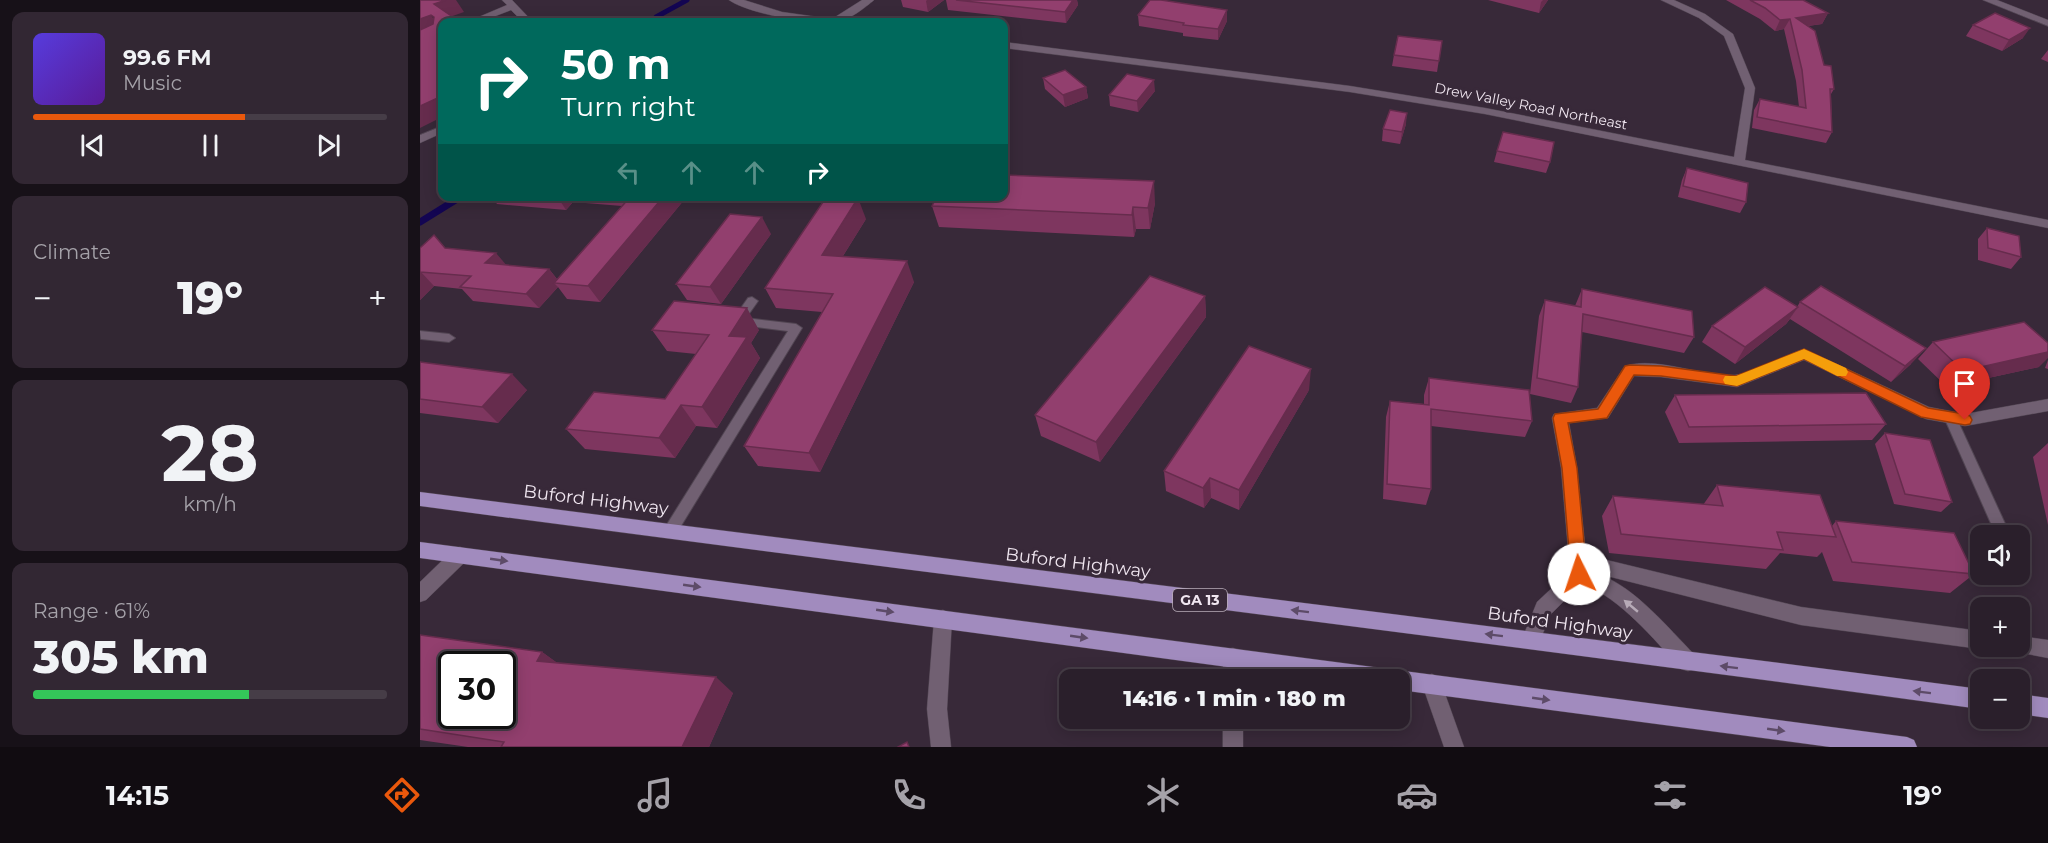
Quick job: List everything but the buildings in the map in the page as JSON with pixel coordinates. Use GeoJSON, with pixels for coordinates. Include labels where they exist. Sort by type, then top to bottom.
{"type":"FeatureCollection","features":[{"type":"Feature","properties":{"kind":"main road","name":"Buford Highway"},"geometry":{"type":"LineString","coordinates":[[420,500],[670,530],[1128,591],[1531,639],[1688,662],[1970,698]]}},
{"type":"Feature","properties":{"kind":"main road"},"geometry":{"type":"LineString","coordinates":[[420,550],[1320,669]]}},
{"type":"Feature","properties":{"kind":"main road"},"geometry":{"type":"LineString","coordinates":[[1410,681],[1907,747]]}},
{"type":"Feature","properties":{"kind":"main road"},"geometry":{"type":"LineString","coordinates":[[2030,706],[2048,708]]}},
{"type":"Feature","properties":{"kind":"street"},"geometry":{"type":"LineString","coordinates":[[734,0],[781,15],[804,18]]}},
{"type":"Feature","properties":{"kind":"street"},"geometry":{"type":"LineString","coordinates":[[840,18],[869,0]]}},
{"type":"Feature","properties":{"kind":"street"},"geometry":{"type":"LineString","coordinates":[[1666,0],[1702,16],[1728,34],[1750,88],[1739,162]]}},
{"type":"Feature","properties":{"kind":"street"},"geometry":{"type":"LineString","coordinates":[[1988,0],[2048,23]]}},
{"type":"Feature","properties":{"kind":"street"},"geometry":{"type":"LineString","coordinates":[[480,18],[510,3],[524,18]]}},
{"type":"Feature","properties":{"kind":"street","name":"Drew Valley Road Northeast"},"geometry":{"type":"LineString","coordinates":[[1008,46],[1350,89],[1485,111],[2048,224]]}},
{"type":"Feature","properties":{"kind":"street"},"geometry":{"type":"LineString","coordinates":[[420,140],[438,131]]}},
{"type":"Feature","properties":{"kind":"street"},"geometry":{"type":"LineString","coordinates":[[1531,639],[1544,608],[1579,567],[1569,468],[1560,418],[1602,414],[1630,370],[1661,371],[1737,381],[1804,354],[1926,413],[1965,420],[2048,405]]}},
{"type":"Feature","properties":{"kind":"street"},"geometry":{"type":"LineString","coordinates":[[420,594],[460,555]]}},
{"type":"Feature","properties":{"kind":"street"},"geometry":{"type":"LineString","coordinates":[[1579,567],[1801,616],[1970,639]]}},
{"type":"Feature","properties":{"kind":"street"},"geometry":{"type":"LineString","coordinates":[[1579,567],[1608,586],[1652,624],[1688,662]]}},
{"type":"Feature","properties":{"kind":"street"},"geometry":{"type":"LineString","coordinates":[[940,747],[937,709],[943,619]]}},
{"type":"Feature","properties":{"kind":"street"},"geometry":{"type":"LineString","coordinates":[[2030,647],[2048,649]]}},
{"type":"Feature","properties":{"kind":"street"},"geometry":{"type":"LineString","coordinates":[[1233,657],[1233,669]]}},
{"type":"Feature","properties":{"kind":"street"},"geometry":{"type":"LineString","coordinates":[[1432,684],[1454,747]]}},
{"type":"Feature","properties":{"kind":"street"},"geometry":{"type":"LineString","coordinates":[[1233,729],[1233,747]]}},
{"type":"Feature","properties":{"kind":"lane"},"geometry":{"type":"LineString","coordinates":[[670,530],[796,328],[738,321],[752,302]]}},
{"type":"Feature","properties":{"kind":"lane"},"geometry":{"type":"LineString","coordinates":[[420,335],[449,339]]}},
{"type":"Feature","properties":{"kind":"lane"},"geometry":{"type":"LineString","coordinates":[[1950,417],[1999,525]]}},
{"type":"Feature","properties":{"kind":"waterway"},"geometry":{"type":"LineString","coordinates":[[655,18],[687,0]]}},
{"type":"Feature","properties":{"kind":"waterway"},"geometry":{"type":"LineString","coordinates":[[420,222],[454,201]]}},
{"type":"Feature","properties":{"kind":"slow traffic"},"geometry":{"type":"LineString","coordinates":[[1730,380],[1737,381],[1804,354],[1842,372]]}},
{"type":"Feature","properties":{"kind":"route"},"geometry":{"type":"LineString","coordinates":[[1579,574],[1569,468],[1560,418],[1602,414],[1630,370],[1661,371],[1737,381],[1804,354],[1926,413],[1965,420]]}}]}
